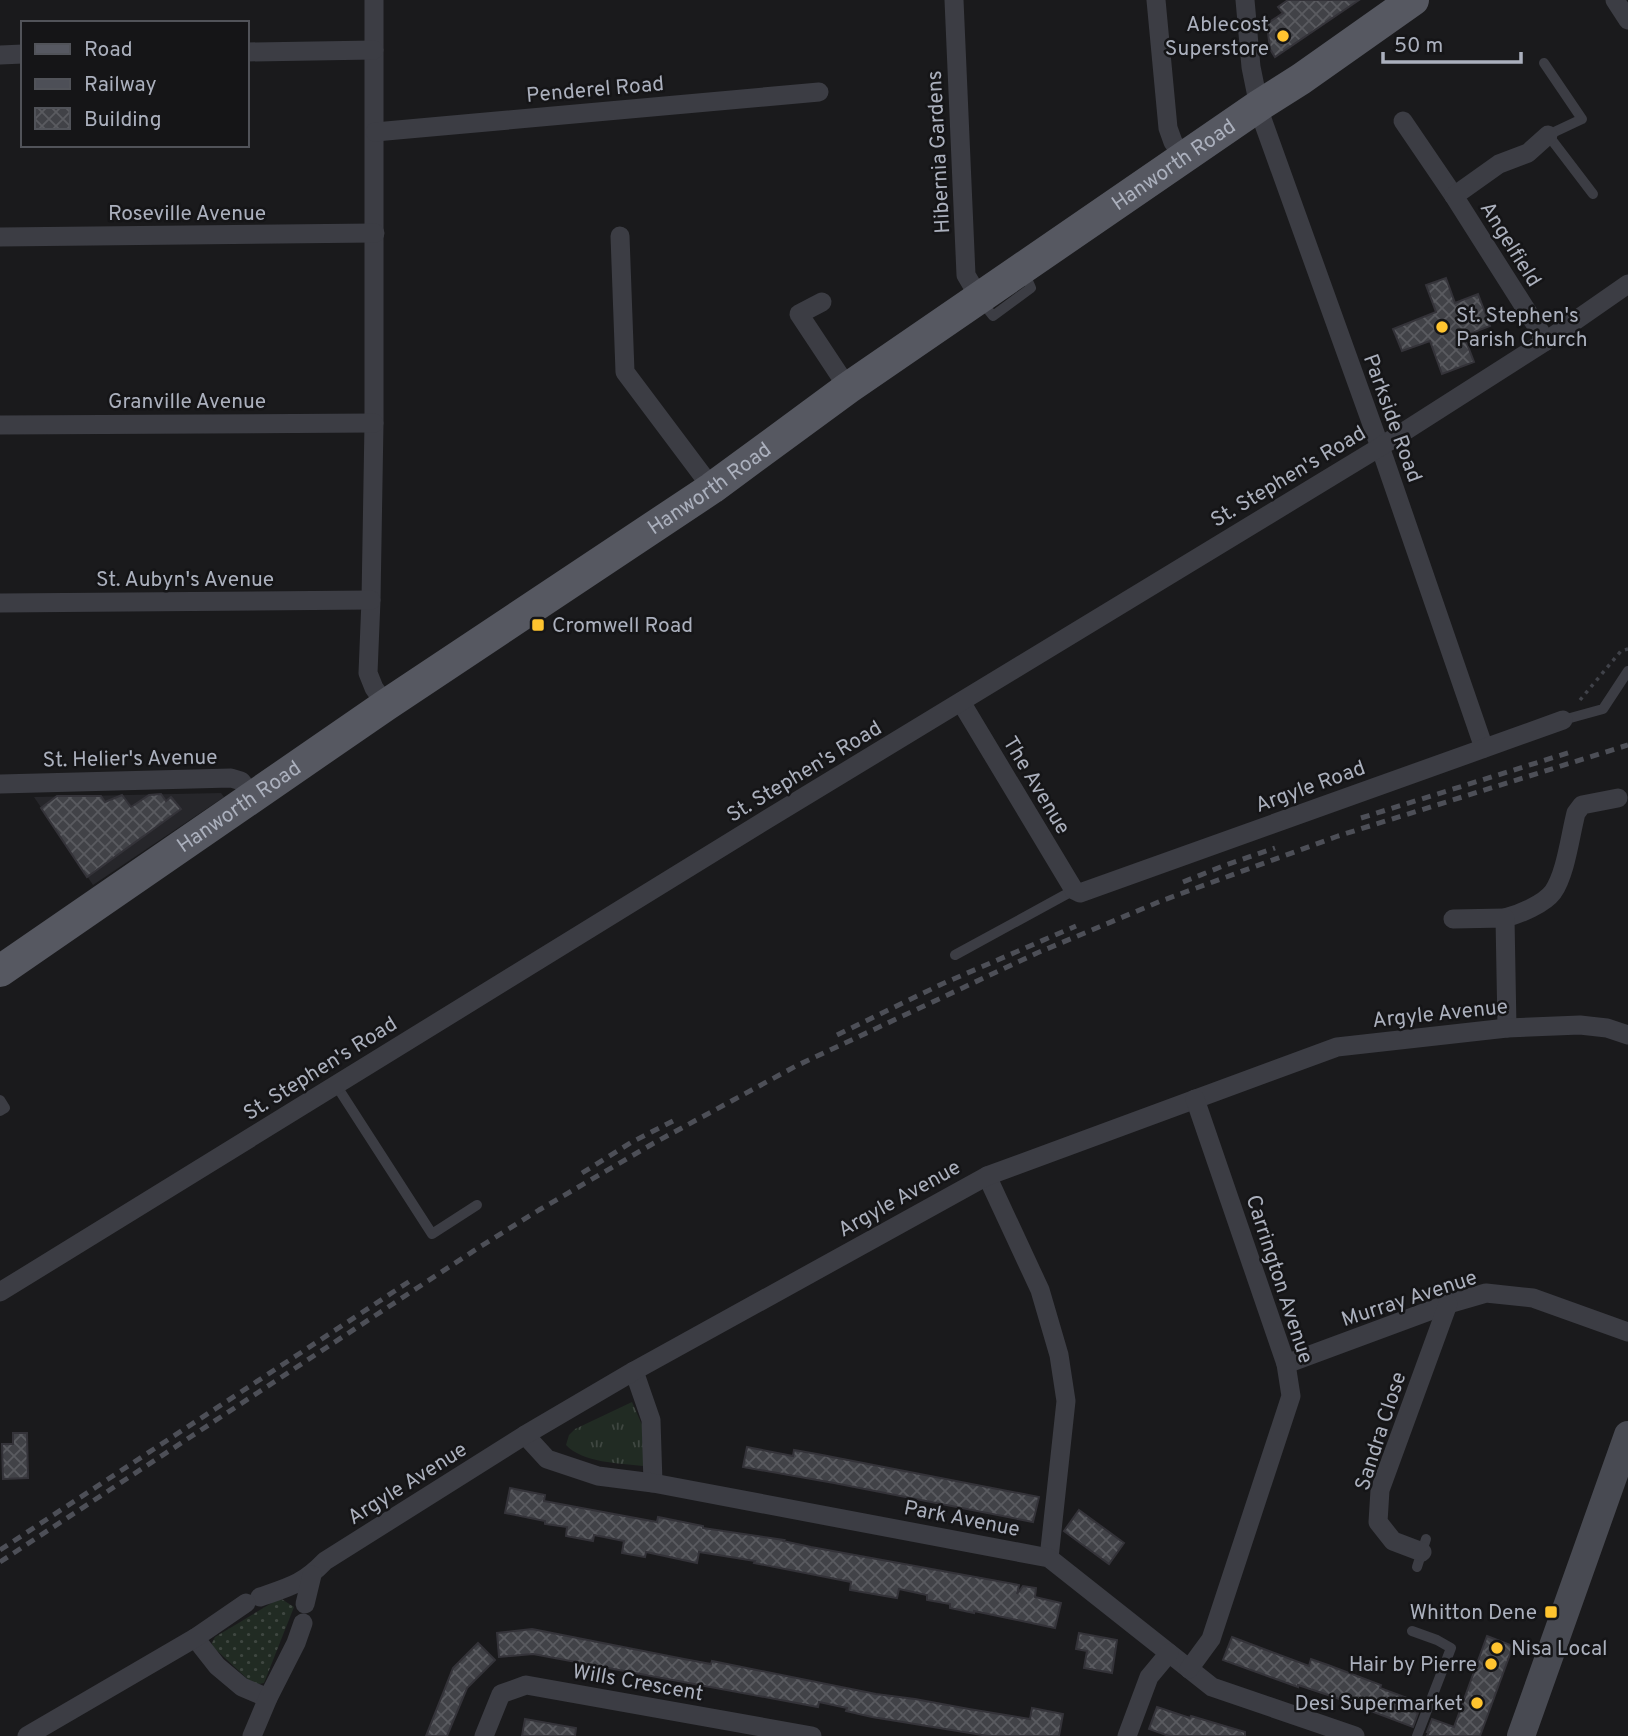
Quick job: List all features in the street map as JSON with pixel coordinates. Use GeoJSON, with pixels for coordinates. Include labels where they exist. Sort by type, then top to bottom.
{"type":"FeatureCollection","features":[{"type":"Feature","properties":{"kind":"main road","name":"Hanworth Road"},"geometry":{"type":"LineString","coordinates":[[0,971],[386,705],[712,488],[848,388],[1413,0]]}},
{"type":"Feature","properties":{"kind":"main road"},"geometry":{"type":"LineString","coordinates":[[1521,1736],[1628,1435]]}},
{"type":"Feature","properties":{"kind":"street"},"geometry":{"type":"LineString","coordinates":[[374,0],[374,423],[368,673],[374,688],[386,705]]}},
{"type":"Feature","properties":{"kind":"street","name":"Hibernia Gardens"},"geometry":{"type":"LineString","coordinates":[[954,0],[966,275],[980,299]]}},
{"type":"Feature","properties":{"kind":"street"},"geometry":{"type":"LineString","coordinates":[[1156,0],[1168,128],[1173,142],[1185,158]]}},
{"type":"Feature","properties":{"kind":"street","name":"Parkside Road"},"geometry":{"type":"LineString","coordinates":[[1244,0],[1251,67],[1261,116],[1484,748]]}},
{"type":"Feature","properties":{"kind":"street"},"geometry":{"type":"LineString","coordinates":[[1615,0],[1628,20]]}},
{"type":"Feature","properties":{"kind":"street"},"geometry":{"type":"LineString","coordinates":[[248,52],[374,50]]}},
{"type":"Feature","properties":{"kind":"street"},"geometry":{"type":"LineString","coordinates":[[0,55],[21,54]]}},
{"type":"Feature","properties":{"kind":"street","name":"Penderel Road"},"geometry":{"type":"LineString","coordinates":[[375,132],[819,92]]}},
{"type":"Feature","properties":{"kind":"street"},"geometry":{"type":"LineString","coordinates":[[1403,121],[1454,196]]}},
{"type":"Feature","properties":{"kind":"street","name":"Angelfield"},"geometry":{"type":"LineString","coordinates":[[1546,341],[1454,196],[1499,164],[1528,153],[1548,135]]}},
{"type":"Feature","properties":{"kind":"street","name":"Roseville Avenue"},"geometry":{"type":"LineString","coordinates":[[0,237],[374,233]]}},
{"type":"Feature","properties":{"kind":"street"},"geometry":{"type":"LineString","coordinates":[[620,236],[625,372],[712,488]]}},
{"type":"Feature","properties":{"kind":"street","name":"St. Stephen's Road"},"geometry":{"type":"LineString","coordinates":[[0,1293],[737,837],[1380,447],[1546,341],[1628,284]]}},
{"type":"Feature","properties":{"kind":"street"},"geometry":{"type":"LineString","coordinates":[[822,302],[799,314],[848,388]]}},
{"type":"Feature","properties":{"kind":"street","name":"Granville Avenue"},"geometry":{"type":"LineString","coordinates":[[0,425],[374,423]]}},
{"type":"Feature","properties":{"kind":"street","name":"St. Aubyn's Avenue"},"geometry":{"type":"LineString","coordinates":[[0,603],[371,600]]}},
{"type":"Feature","properties":{"kind":"street","name":"The Avenue"},"geometry":{"type":"LineString","coordinates":[[961,702],[1074,890]]}},
{"type":"Feature","properties":{"kind":"street","name":"Argyle Road"},"geometry":{"type":"LineString","coordinates":[[1074,890],[1080,893],[1563,720]]}},
{"type":"Feature","properties":{"kind":"street","name":"St. Helier's Avenue"},"geometry":{"type":"LineString","coordinates":[[0,784],[231,778],[241,781],[254,797]]}},
{"type":"Feature","properties":{"kind":"street"},"geometry":{"type":"LineString","coordinates":[[1452,919],[1505,918],[1521,914],[1551,895],[1560,879],[1576,813],[1582,806],[1623,796]]}},
{"type":"Feature","properties":{"kind":"street"},"geometry":{"type":"LineString","coordinates":[[1505,918],[1507,1028]]}},
{"type":"Feature","properties":{"kind":"street","name":"Argyle Avenue"},"geometry":{"type":"LineString","coordinates":[[27,1736],[195,1638],[253,1600],[295,1586],[312,1575],[325,1561],[634,1371],[987,1176],[1337,1046],[1507,1028],[1580,1025],[1607,1028],[1628,1035]]}},
{"type":"Feature","properties":{"kind":"street","name":"Carrington Avenue"},"geometry":{"type":"LineString","coordinates":[[1189,1668],[1211,1639],[1291,1396],[1286,1364],[1195,1099]]}},
{"type":"Feature","properties":{"kind":"street"},"geometry":{"type":"LineString","coordinates":[[987,1176],[1040,1290],[1059,1355],[1066,1401],[1049,1558]]}},
{"type":"Feature","properties":{"kind":"street","name":"Murray Avenue"},"geometry":{"type":"LineString","coordinates":[[1286,1364],[1448,1304],[1486,1293],[1533,1298],[1628,1332]]}},
{"type":"Feature","properties":{"kind":"street","name":"Sandra Close"},"geometry":{"type":"LineString","coordinates":[[1422,1553],[1393,1541],[1378,1522],[1380,1490],[1448,1304]]}},
{"type":"Feature","properties":{"kind":"street"},"geometry":{"type":"LineString","coordinates":[[634,1371],[651,1420],[653,1483]]}},
{"type":"Feature","properties":{"kind":"street","name":"Park Avenue"},"geometry":{"type":"LineString","coordinates":[[525,1436],[547,1460],[598,1476],[653,1483],[1049,1558],[1212,1687],[1355,1736]]}},
{"type":"Feature","properties":{"kind":"street"},"geometry":{"type":"LineString","coordinates":[[252,1736],[296,1643],[312,1575]]}},
{"type":"Feature","properties":{"kind":"street"},"geometry":{"type":"LineString","coordinates":[[195,1638],[216,1666],[242,1687],[268,1698]]}},
{"type":"Feature","properties":{"kind":"street"},"geometry":{"type":"LineString","coordinates":[[1128,1736],[1149,1676],[1169,1653]]}},
{"type":"Feature","properties":{"kind":"street","name":"Wills Crescent"},"geometry":{"type":"LineString","coordinates":[[484,1736],[501,1694],[526,1685],[812,1736]]}},
{"type":"Feature","properties":{"kind":"lane"},"geometry":{"type":"LineString","coordinates":[[1544,63],[1582,119],[1548,135],[1593,194]]}},
{"type":"Feature","properties":{"kind":"lane"},"geometry":{"type":"LineString","coordinates":[[1563,720],[1603,709],[1628,671]]}},
{"type":"Feature","properties":{"kind":"lane"},"geometry":{"type":"LineString","coordinates":[[955,955],[1074,890]]}},
{"type":"Feature","properties":{"kind":"lane"},"geometry":{"type":"LineString","coordinates":[[336,1085],[432,1234],[477,1205]]}},
{"type":"Feature","properties":{"kind":"lane"},"geometry":{"type":"LineString","coordinates":[[0,1100],[5,1108],[0,1111]]}},
{"type":"Feature","properties":{"kind":"lane"},"geometry":{"type":"LineString","coordinates":[[1412,1631],[1451,1648],[1418,1736]]}},
{"type":"Feature","properties":{"kind":"path"},"geometry":{"type":"LineString","coordinates":[[1563,720],[1621,650],[1628,649]]}},
{"type":"Feature","properties":{"kind":"shaded area"},"geometry":{"type":"Polygon","coordinates":[[[221,793],[224,797],[93,885],[34,797],[221,793]]]}},
{"type":"Feature","properties":{"kind":"green space"},"geometry":{"type":"Polygon","coordinates":[[[632,1402],[643,1427],[643,1466],[592,1459],[566,1445],[569,1435],[575,1429],[632,1402]]]}},
{"type":"Feature","properties":{"kind":"green space"},"geometry":{"type":"Polygon","coordinates":[[[280,1598],[294,1607],[264,1683],[254,1685],[211,1645],[215,1637],[280,1598]]]}},
{"type":"Feature","properties":{"kind":"building"},"geometry":{"type":"Polygon","coordinates":[[[1288,0],[1359,0],[1275,57],[1270,49],[1265,25],[1283,13],[1278,7],[1288,0]]]}},
{"type":"Feature","properties":{"kind":"building","name":"St. Stephen's Parish Church"},"geometry":{"type":"Polygon","coordinates":[[[1446,278],[1455,303],[1478,294],[1490,326],[1464,336],[1474,362],[1442,374],[1430,341],[1402,351],[1393,329],[1436,312],[1426,285],[1446,278]]]}},
{"type":"Feature","properties":{"kind":"building"},"geometry":{"type":"Polygon","coordinates":[[[161,794],[166,801],[171,797],[181,809],[87,877],[41,808],[57,796],[101,796],[105,802],[122,795],[131,807],[149,795],[161,794]]]}},
{"type":"Feature","properties":{"kind":"building"},"geometry":{"type":"Polygon","coordinates":[[[13,1433],[27,1433],[28,1478],[3,1479],[2,1444],[13,1444],[13,1433]]]}},
{"type":"Feature","properties":{"kind":"building"},"geometry":{"type":"Polygon","coordinates":[[[747,1447],[793,1456],[794,1450],[1039,1497],[1033,1522],[743,1467],[747,1447]]]}},
{"type":"Feature","properties":{"kind":"building"},"geometry":{"type":"Polygon","coordinates":[[[510,1488],[545,1495],[544,1501],[657,1522],[658,1517],[703,1528],[784,1540],[1019,1585],[1017,1594],[1023,1586],[1036,1588],[1035,1597],[1061,1603],[1055,1628],[950,1608],[950,1604],[927,1600],[927,1595],[899,1589],[897,1598],[850,1590],[851,1582],[754,1563],[755,1561],[699,1552],[697,1563],[646,1552],[645,1557],[622,1553],[624,1541],[594,1535],[593,1541],[566,1536],[567,1527],[505,1513],[510,1488]]]}},
{"type":"Feature","properties":{"kind":"building"},"geometry":{"type":"Polygon","coordinates":[[[1079,1510],[1124,1543],[1109,1564],[1064,1531],[1079,1510]]]}},
{"type":"Feature","properties":{"kind":"building"},"geometry":{"type":"Polygon","coordinates":[[[532,1629],[876,1694],[1030,1719],[1032,1708],[1063,1714],[1059,1736],[988,1736],[872,1717],[819,1702],[818,1707],[533,1654],[499,1657],[497,1633],[532,1629]]]}},
{"type":"Feature","properties":{"kind":"building"},"geometry":{"type":"Polygon","coordinates":[[[1079,1633],[1117,1640],[1112,1673],[1084,1668],[1087,1651],[1076,1649],[1079,1633]]]}},
{"type":"Feature","properties":{"kind":"building"},"geometry":{"type":"Polygon","coordinates":[[[1487,1636],[1513,1646],[1480,1736],[1427,1736],[1432,1719],[1454,1727],[1487,1636]]]}},
{"type":"Feature","properties":{"kind":"building"},"geometry":{"type":"Polygon","coordinates":[[[1232,1637],[1309,1666],[1311,1659],[1418,1702],[1415,1712],[1418,1713],[1413,1727],[1223,1660],[1232,1637]]]}},
{"type":"Feature","properties":{"kind":"building"},"geometry":{"type":"Polygon","coordinates":[[[478,1643],[495,1660],[467,1688],[447,1736],[426,1736],[453,1668],[478,1643]]]}},
{"type":"Feature","properties":{"kind":"building"},"geometry":{"type":"Polygon","coordinates":[[[1157,1707],[1245,1732],[1245,1736],[1169,1736],[1149,1729],[1157,1707]]]}},
{"type":"Feature","properties":{"kind":"building"},"geometry":{"type":"Polygon","coordinates":[[[525,1719],[576,1728],[575,1736],[522,1736],[525,1719]]]}},
{"type":"Feature","properties":{"kind":"railway"},"geometry":{"type":"LineString","coordinates":[[0,1562],[478,1248],[654,1143],[796,1066],[1037,953],[1161,901],[1338,836],[1628,745]]}},
{"type":"Feature","properties":{"kind":"railway"},"geometry":{"type":"LineString","coordinates":[[1361,818],[1571,752]]}},
{"type":"Feature","properties":{"kind":"railway"},"geometry":{"type":"LineString","coordinates":[[1183,882],[1275,848]]}},
{"type":"Feature","properties":{"kind":"railway"},"geometry":{"type":"LineString","coordinates":[[837,1035],[942,984],[1076,926]]}},
{"type":"Feature","properties":{"kind":"railway"},"geometry":{"type":"LineString","coordinates":[[582,1173],[632,1142],[673,1121]]}},
{"type":"Feature","properties":{"kind":"railway"},"geometry":{"type":"LineString","coordinates":[[0,1550],[410,1281]]}},
{"type":"Feature","properties":{"kind":"place","name":"Ablecost Superstore"},"geometry":{"type":"Point","coordinates":[1283,36]}},
{"type":"Feature","properties":{"kind":"place","name":"St. Stephen's Parish Church"},"geometry":{"type":"Point","coordinates":[1442,327]}},
{"type":"Feature","properties":{"kind":"place","name":"Cromwell Road"},"geometry":{"type":"Point","coordinates":[538,625]}},
{"type":"Feature","properties":{"kind":"place","name":"Whitton Dene"},"geometry":{"type":"Point","coordinates":[1551,1612]}},
{"type":"Feature","properties":{"kind":"place","name":"Nisa Local"},"geometry":{"type":"Point","coordinates":[1497,1648]}},
{"type":"Feature","properties":{"kind":"place","name":"Hair by Pierre"},"geometry":{"type":"Point","coordinates":[1491,1664]}},
{"type":"Feature","properties":{"kind":"place","name":"Desi Supermarket"},"geometry":{"type":"Point","coordinates":[1477,1703]}}]}
